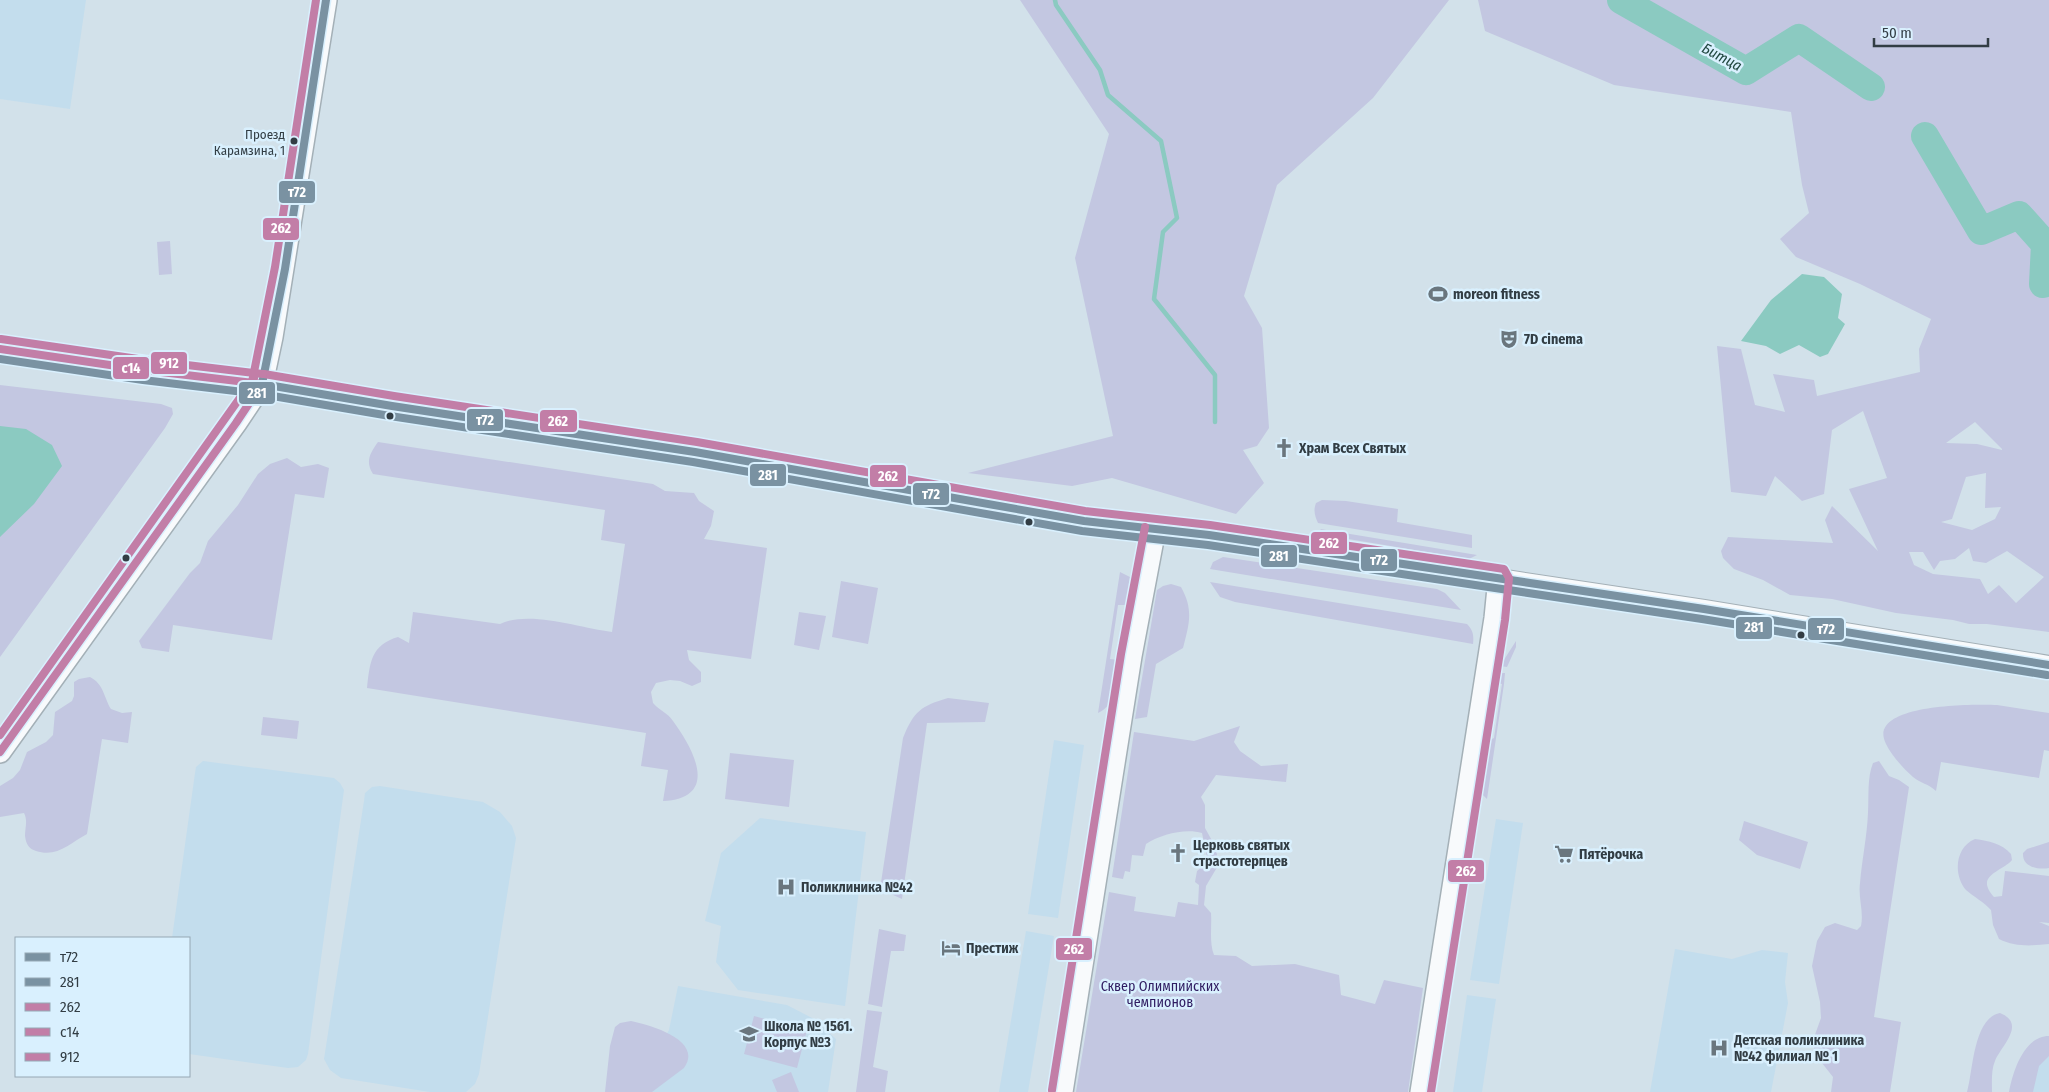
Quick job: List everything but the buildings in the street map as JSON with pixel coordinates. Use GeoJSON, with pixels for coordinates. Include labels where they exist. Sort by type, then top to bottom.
{"type":"FeatureCollection","features":[{"type":"Feature","properties":{"kind":"main road"},"geometry":{"type":"LineString","coordinates":[[0,752],[262,384],[284,269],[326,0]]}},
{"type":"Feature","properties":{"kind":"main road"},"geometry":{"type":"LineString","coordinates":[[262,384],[392,406],[696,452],[1084,521],[1209,535],[1499,578],[1495,618],[1421,1092]]}},
{"type":"Feature","properties":{"kind":"main road"},"geometry":{"type":"LineString","coordinates":[[1062,1092],[1131,656],[1155,529]]}},
{"type":"Feature","properties":{"kind":"street"},"geometry":{"type":"LineString","coordinates":[[0,349],[144,370],[262,384]]}},
{"type":"Feature","properties":{"kind":"street"},"geometry":{"type":"LineString","coordinates":[[1499,578],[2049,665]]}},
{"type":"Feature","properties":{"kind":"shaded area"},"geometry":{"type":"Polygon","coordinates":[[[0,0],[86,0],[70,109],[0,99],[0,0]]]}},
{"type":"Feature","properties":{"kind":"shaded area"},"geometry":{"type":"Polygon","coordinates":[[[1802,274],[1824,277],[1842,294],[1838,318],[1845,324],[1828,354],[1820,357],[1799,345],[1780,354],[1766,346],[1741,341],[1771,300],[1802,274]]]}},
{"type":"Feature","properties":{"kind":"shaded area"},"geometry":{"type":"Polygon","coordinates":[[[0,426],[26,429],[52,445],[62,466],[34,504],[0,537],[0,426]]]}},
{"type":"Feature","properties":{"kind":"shaded area"},"geometry":{"type":"Polygon","coordinates":[[[1054,740],[1084,745],[1058,918],[1028,914],[1054,740]]]}},
{"type":"Feature","properties":{"kind":"shaded area"},"geometry":{"type":"Polygon","coordinates":[[[203,761],[334,778],[344,790],[308,1054],[306,1060],[298,1067],[288,1068],[190,1054],[190,937],[172,937],[196,767],[203,761]]]}},
{"type":"Feature","properties":{"kind":"shaded area"},"geometry":{"type":"Polygon","coordinates":[[[380,786],[483,802],[500,812],[512,826],[516,838],[479,1074],[475,1084],[466,1092],[430,1092],[341,1078],[330,1070],[324,1059],[365,793],[372,787],[380,786]]]}},
{"type":"Feature","properties":{"kind":"shaded area","name":"Поликлиника №42"},"geometry":{"type":"Polygon","coordinates":[[[760,818],[866,832],[845,1006],[738,990],[716,962],[721,926],[705,921],[721,853],[760,818]]]}},
{"type":"Feature","properties":{"kind":"shaded area"},"geometry":{"type":"Polygon","coordinates":[[[1496,819],[1523,823],[1499,984],[1470,980],[1496,819]]]}},
{"type":"Feature","properties":{"kind":"shaded area"},"geometry":{"type":"Polygon","coordinates":[[[1026,931],[1054,936],[1028,1092],[999,1092],[1026,931]]]}},
{"type":"Feature","properties":{"kind":"shaded area","name":"Детская поликлиника №42 филиал № 1"},"geometry":{"type":"Polygon","coordinates":[[[1675,949],[1732,959],[1762,950],[1788,953],[1785,982],[1788,1003],[1771,1092],[1650,1092],[1675,949]]]}},
{"type":"Feature","properties":{"kind":"shaded area","name":"Школа № 1561. Корпус №3"},"geometry":{"type":"Polygon","coordinates":[[[678,986],[787,1005],[814,1019],[836,1039],[828,1092],[633,1092],[669,1030],[678,986]]]}},
{"type":"Feature","properties":{"kind":"shaded area"},"geometry":{"type":"Polygon","coordinates":[[[1467,995],[1496,999],[1482,1092],[1453,1092],[1467,995]]]}},
{"type":"Feature","properties":{"kind":"shaded area"},"geometry":{"type":"Polygon","coordinates":[[[2049,1045],[2049,1092],[2027,1092],[2032,1056],[2049,1045]]]}},
{"type":"Feature","properties":{"kind":"green space"},"geometry":{"type":"Polygon","coordinates":[[[1020,0],[1449,0],[1373,98],[1277,185],[1244,296],[1262,328],[1269,428],[1257,446],[1243,450],[1264,483],[1236,514],[1112,478],[1072,486],[968,473],[1113,436],[1075,258],[1109,134],[1020,0]]]}},
{"type":"Feature","properties":{"kind":"green space"},"geometry":{"type":"Polygon","coordinates":[[[1478,0],[2049,0],[2049,632],[1987,624],[1969,624],[1953,620],[1896,613],[1832,599],[1790,595],[1763,580],[1734,569],[1723,558],[1721,551],[1728,537],[1833,543],[1825,520],[1832,506],[1878,551],[1849,489],[1887,478],[1863,411],[1832,430],[1824,494],[1802,501],[1775,476],[1766,496],[1731,492],[1717,346],[1741,349],[1755,405],[1785,412],[1773,374],[1814,380],[1817,396],[1920,372],[1919,349],[1931,319],[1860,284],[1796,257],[1780,239],[1809,213],[1802,185],[1791,112],[1614,85],[1485,31],[1478,0]],[[1975,422],[1946,443],[1977,444],[2002,450],[2002,449],[1975,422]],[[1986,473],[1966,477],[1952,519],[1941,522],[1972,530],[1995,519],[2001,507],[1985,508],[1986,473]],[[1969,548],[1955,559],[1940,561],[1934,570],[1923,552],[1909,552],[1914,565],[1933,574],[1980,579],[1988,594],[1999,585],[2016,603],[2044,577],[2007,551],[1986,563],[1973,561],[1969,548]]]}},
{"type":"Feature","properties":{"kind":"green space"},"geometry":{"type":"Polygon","coordinates":[[[170,241],[172,274],[159,275],[157,242],[170,241]]]}},
{"type":"Feature","properties":{"kind":"green space"},"geometry":{"type":"Polygon","coordinates":[[[0,385],[161,404],[172,408],[173,414],[165,428],[0,657],[0,385]]]}},
{"type":"Feature","properties":{"kind":"green space"},"geometry":{"type":"Polygon","coordinates":[[[378,442],[653,484],[665,491],[694,493],[699,501],[714,511],[711,526],[704,539],[767,548],[751,659],[687,650],[689,660],[701,672],[701,682],[692,686],[680,681],[670,680],[656,683],[651,692],[653,703],[671,718],[681,732],[694,757],[697,781],[692,791],[681,798],[663,801],[668,770],[641,766],[646,733],[367,688],[369,670],[377,650],[389,640],[398,637],[409,643],[413,612],[500,624],[512,620],[540,619],[612,632],[625,544],[601,540],[605,510],[373,474],[369,462],[378,442]]]}},
{"type":"Feature","properties":{"kind":"green space"},"geometry":{"type":"Polygon","coordinates":[[[287,458],[301,467],[318,464],[329,468],[324,498],[295,494],[272,640],[173,625],[169,652],[142,648],[139,641],[190,573],[200,563],[208,541],[238,505],[258,474],[270,464],[287,458]]]}},
{"type":"Feature","properties":{"kind":"green space"},"geometry":{"type":"Polygon","coordinates":[[[1322,500],[1346,501],[1398,509],[1397,522],[1472,535],[1472,548],[1318,523],[1315,516],[1316,503],[1322,500]]]}},
{"type":"Feature","properties":{"kind":"green space"},"geometry":{"type":"Polygon","coordinates":[[[1320,529],[1477,555],[1469,559],[1330,536],[1320,529]]]}},
{"type":"Feature","properties":{"kind":"green space"},"geometry":{"type":"Polygon","coordinates":[[[1223,557],[1437,589],[1445,593],[1461,610],[1210,569],[1213,562],[1223,557]]]}},
{"type":"Feature","properties":{"kind":"green space"},"geometry":{"type":"Polygon","coordinates":[[[1120,572],[1130,577],[1127,605],[1118,605],[1110,659],[1119,660],[1116,683],[1109,704],[1098,713],[1120,572]]]}},
{"type":"Feature","properties":{"kind":"green space"},"geometry":{"type":"Polygon","coordinates":[[[841,581],[878,588],[868,644],[832,637],[841,581]]]}},
{"type":"Feature","properties":{"kind":"green space"},"geometry":{"type":"Polygon","coordinates":[[[1210,582],[1467,624],[1473,633],[1473,644],[1235,602],[1220,597],[1210,582]]]}},
{"type":"Feature","properties":{"kind":"green space"},"geometry":{"type":"Polygon","coordinates":[[[1171,584],[1181,587],[1188,603],[1189,618],[1183,648],[1156,664],[1147,717],[1135,719],[1157,590],[1171,584]]]}},
{"type":"Feature","properties":{"kind":"green space"},"geometry":{"type":"Polygon","coordinates":[[[799,612],[826,616],[819,650],[794,645],[799,612]]]}},
{"type":"Feature","properties":{"kind":"green space"},"geometry":{"type":"Polygon","coordinates":[[[1516,641],[1516,647],[1507,667],[1500,666],[1516,641]]]}},
{"type":"Feature","properties":{"kind":"green space"},"geometry":{"type":"Polygon","coordinates":[[[1498,673],[1505,673],[1487,799],[1480,792],[1486,742],[1494,738],[1502,684],[1495,683],[1498,673]]]}},
{"type":"Feature","properties":{"kind":"green space"},"geometry":{"type":"Polygon","coordinates":[[[90,677],[101,687],[111,709],[122,713],[132,712],[128,743],[102,739],[87,834],[57,851],[44,853],[36,851],[28,846],[26,841],[24,813],[0,817],[0,786],[13,778],[20,770],[27,752],[46,742],[53,735],[55,712],[72,701],[74,682],[90,677]]]}},
{"type":"Feature","properties":{"kind":"green space"},"geometry":{"type":"Polygon","coordinates":[[[948,698],[989,703],[985,722],[927,723],[902,899],[880,889],[903,738],[911,721],[919,711],[948,698]]]}},
{"type":"Feature","properties":{"kind":"green space"},"geometry":{"type":"Polygon","coordinates":[[[1997,705],[2049,713],[2049,751],[2044,750],[2039,778],[1941,762],[1936,791],[1909,773],[1886,744],[1884,731],[1892,720],[1906,713],[1947,706],[1997,705]]]}},
{"type":"Feature","properties":{"kind":"green space"},"geometry":{"type":"Polygon","coordinates":[[[263,717],[299,721],[297,739],[261,735],[263,717]]]}},
{"type":"Feature","properties":{"kind":"green space","name":"Сквер Олимпийских чемпионов"},"geometry":{"type":"Polygon","coordinates":[[[1240,726],[1234,742],[1240,751],[1261,766],[1288,764],[1286,782],[1216,775],[1201,797],[1205,805],[1205,828],[1215,846],[1219,864],[1206,886],[1204,905],[1211,913],[1211,940],[1214,955],[1236,956],[1252,966],[1295,964],[1339,975],[1341,995],[1375,1004],[1384,980],[1423,988],[1408,1092],[1076,1092],[1109,892],[1136,897],[1134,911],[1175,917],[1178,902],[1198,905],[1199,885],[1195,882],[1197,871],[1208,862],[1202,833],[1181,832],[1152,840],[1146,844],[1143,856],[1132,855],[1130,872],[1125,871],[1123,879],[1112,877],[1134,732],[1194,741],[1240,726]]]}},
{"type":"Feature","properties":{"kind":"green space"},"geometry":{"type":"Polygon","coordinates":[[[730,753],[794,760],[789,807],[725,799],[730,753]]]}},
{"type":"Feature","properties":{"kind":"green space"},"geometry":{"type":"Polygon","coordinates":[[[1879,761],[1889,776],[1909,787],[1874,1017],[1901,1022],[1890,1092],[1831,1092],[1833,1077],[1818,1058],[1812,1043],[1821,1018],[1820,1002],[1812,966],[1817,941],[1825,927],[1835,923],[1857,930],[1861,926],[1860,889],[1869,781],[1873,763],[1879,761]]]}},
{"type":"Feature","properties":{"kind":"green space"},"geometry":{"type":"Polygon","coordinates":[[[1744,821],[1808,842],[1800,869],[1757,855],[1739,840],[1744,821]]]}},
{"type":"Feature","properties":{"kind":"green space"},"geometry":{"type":"Polygon","coordinates":[[[1975,839],[1999,845],[2011,854],[2012,860],[1988,879],[1989,890],[1994,897],[2002,896],[2005,871],[2049,876],[2049,923],[2039,922],[2049,926],[2049,944],[2023,945],[1999,939],[1993,925],[1991,910],[1966,890],[1959,877],[1958,862],[1960,855],[1963,848],[1975,839]]]}},
{"type":"Feature","properties":{"kind":"green space"},"geometry":{"type":"Polygon","coordinates":[[[2049,842],[2049,868],[2036,868],[2025,862],[2023,853],[2027,849],[2049,842]]]}},
{"type":"Feature","properties":{"kind":"green space"},"geometry":{"type":"Polygon","coordinates":[[[879,929],[906,935],[904,951],[891,951],[882,1007],[868,1004],[879,929]]]}},
{"type":"Feature","properties":{"kind":"green space"},"geometry":{"type":"Polygon","coordinates":[[[867,1010],[882,1012],[873,1067],[888,1071],[885,1092],[856,1092],[867,1010]]]}},
{"type":"Feature","properties":{"kind":"green space"},"geometry":{"type":"Polygon","coordinates":[[[2000,1013],[2008,1018],[2012,1029],[1994,1065],[1992,1092],[1967,1092],[1979,1035],[1991,1017],[2000,1013]]]}},
{"type":"Feature","properties":{"kind":"green space"},"geometry":{"type":"Polygon","coordinates":[[[754,1016],[807,1030],[797,1068],[744,1054],[754,1016]]]}},
{"type":"Feature","properties":{"kind":"green space"},"geometry":{"type":"Polygon","coordinates":[[[631,1021],[661,1030],[672,1036],[687,1049],[688,1058],[684,1068],[652,1092],[605,1092],[610,1046],[615,1027],[620,1023],[631,1021]]]}},
{"type":"Feature","properties":{"kind":"green space"},"geometry":{"type":"Polygon","coordinates":[[[2049,1036],[2049,1056],[2039,1066],[2033,1092],[2009,1092],[2013,1074],[2026,1048],[2040,1038],[2049,1036]]]}},
{"type":"Feature","properties":{"kind":"green space"},"geometry":{"type":"Polygon","coordinates":[[[791,1072],[799,1092],[777,1092],[772,1080],[791,1072]]]}},
{"type":"Feature","properties":{"kind":"waterway"},"geometry":{"type":"LineString","coordinates":[[1055,0],[1056,5],[1100,70],[1108,95],[1161,141],[1177,218],[1163,232],[1154,299],[1215,375],[1215,422]]}},
{"type":"Feature","properties":{"kind":"waterway","name":"Битца"},"geometry":{"type":"LineString","coordinates":[[1621,0],[1746,71],[1799,38],[1871,87]]}},
{"type":"Feature","properties":{"kind":"waterway","name":"Битца"},"geometry":{"type":"LineString","coordinates":[[1925,136],[1981,231],[2019,215],[2045,244],[2043,284],[2049,282]]}},
{"type":"Feature","properties":{"kind":"transit line","name":"262"},"geometry":{"type":"LineString","coordinates":[[252,382],[275,267],[316,0]]}},
{"type":"Feature","properties":{"kind":"transit line","name":"т72"},"geometry":{"type":"LineString","coordinates":[[262,384],[285,269],[326,0]]}},
{"type":"Feature","properties":{"kind":"transit line","name":"912"},"geometry":{"type":"LineString","coordinates":[[1,339],[145,360],[263,374]]}},
{"type":"Feature","properties":{"kind":"transit line","name":"с14"},"geometry":{"type":"LineString","coordinates":[[0,349],[144,370],[262,384]]}},
{"type":"Feature","properties":{"kind":"transit line","name":"281"},"geometry":{"type":"LineString","coordinates":[[0,359],[143,380],[261,394],[390,416],[693,462],[1082,531],[1208,545],[1702,619],[2047,675]]}},
{"type":"Feature","properties":{"kind":"transit line","name":"262"},"geometry":{"type":"LineString","coordinates":[[264,374],[394,396],[697,442],[1085,511],[1210,525],[1504,569],[1509,578],[1505,620],[1431,1092]]}},
{"type":"Feature","properties":{"kind":"transit line","name":"912"},"geometry":{"type":"LineString","coordinates":[[0,735],[254,378]]}},
{"type":"Feature","properties":{"kind":"transit line","name":"т72"},"geometry":{"type":"LineString","coordinates":[[262,384],[392,406],[695,452],[1084,521],[1209,535],[1704,609],[2049,665]]}},
{"type":"Feature","properties":{"kind":"transit line","name":"с14"},"geometry":{"type":"LineString","coordinates":[[0,752],[262,384]]}},
{"type":"Feature","properties":{"kind":"transit line","name":"262"},"geometry":{"type":"LineString","coordinates":[[1052,1090],[1121,654],[1145,527]]}},
{"type":"Feature","properties":{"kind":"place","name":"Проезд Карамзина, 1"},"geometry":{"type":"Point","coordinates":[294,141]}},
{"type":"Feature","properties":{"kind":"place","name":"moreon fitness"},"geometry":{"type":"Point","coordinates":[1438,294]}},
{"type":"Feature","properties":{"kind":"place","name":"7D cinema"},"geometry":{"type":"Point","coordinates":[1509,339]}},
{"type":"Feature","properties":{"kind":"place","name":"Храм Всех Святых"},"geometry":{"type":"Point","coordinates":[1284,448]}},
{"type":"Feature","properties":{"kind":"place","name":"Церковь святых страстотерпцев"},"geometry":{"type":"Point","coordinates":[1178,853]}},
{"type":"Feature","properties":{"kind":"place","name":"Пятёрочка"},"geometry":{"type":"Point","coordinates":[1564,854]}},
{"type":"Feature","properties":{"kind":"place","name":"Поликлиника №42"},"geometry":{"type":"Point","coordinates":[786,887]}},
{"type":"Feature","properties":{"kind":"place","name":"Престиж"},"geometry":{"type":"Point","coordinates":[951,948]}},
{"type":"Feature","properties":{"kind":"place","name":"Школа № 1561. Корпус №3"},"geometry":{"type":"Point","coordinates":[749,1034]}},
{"type":"Feature","properties":{"kind":"place","name":"Детская поликлиника №42 филиал № 1"},"geometry":{"type":"Point","coordinates":[1719,1048]}}]}
